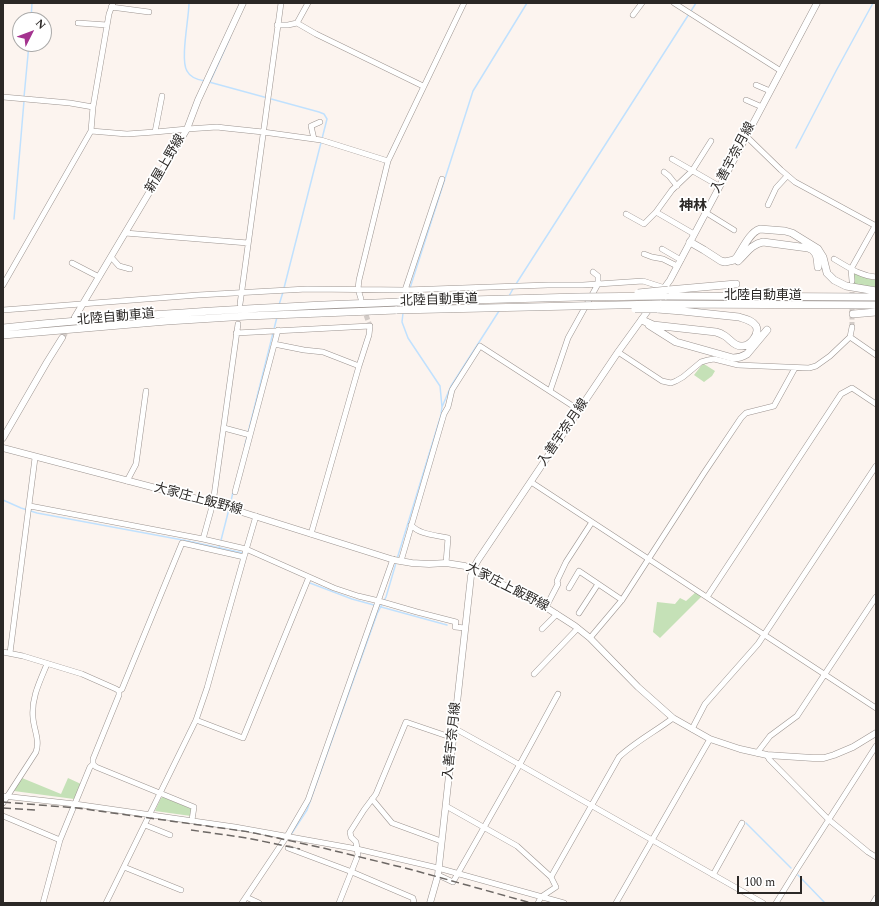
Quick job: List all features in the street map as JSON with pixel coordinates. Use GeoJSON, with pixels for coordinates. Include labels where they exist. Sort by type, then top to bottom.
{"type":"FeatureCollection","features":[{"type":"Feature","properties":{"kind":"highway"},"geometry":{"type":"LineString","coordinates":[[690,242],[725,262],[734,260],[752,234],[760,229],[788,231],[818,250],[823,257],[827,273],[834,280],[846,286],[876,291]]}},
{"type":"Feature","properties":{"kind":"highway"},"geometry":{"type":"LineString","coordinates":[[690,242],[719,263],[728,265],[736,263],[752,246],[759,242],[808,248],[812,249],[818,258],[814,267]]}},
{"type":"Feature","properties":{"kind":"highway"},"geometry":{"type":"LineString","coordinates":[[666,291],[736,284]]}},
{"type":"Feature","properties":{"kind":"highway","name":"北陸自動車道"},"geometry":{"type":"LineString","coordinates":[[3,335],[167,321],[666,291],[876,297]]}},
{"type":"Feature","properties":{"kind":"highway","name":"北陸自動車道"},"geometry":{"type":"LineString","coordinates":[[3,328],[68,321],[173,313],[320,305],[574,305],[659,307],[876,305]]}},
{"type":"Feature","properties":{"kind":"highway"},"geometry":{"type":"LineString","coordinates":[[642,320],[653,325],[716,332],[722,334],[736,346],[745,346],[757,333],[757,329],[753,323],[739,317],[659,307]]}},
{"type":"Feature","properties":{"kind":"highway"},"geometry":{"type":"LineString","coordinates":[[853,314],[876,312]]}},
{"type":"Feature","properties":{"kind":"highway"},"geometry":{"type":"LineString","coordinates":[[642,320],[652,328],[676,342],[733,358],[743,357],[762,336],[771,332]]}},
{"type":"Feature","properties":{"kind":"main road","name":"新屋上野線"},"geometry":{"type":"LineString","coordinates":[[75,317],[187,128],[198,100],[243,3]]}},
{"type":"Feature","properties":{"kind":"main road","name":"入善宇奈月線"},"geometry":{"type":"LineString","coordinates":[[430,903],[438,871],[473,569],[618,352],[666,291],[677,266],[705,212],[817,3]]}},
{"type":"Feature","properties":{"kind":"main road"},"geometry":{"type":"LineString","coordinates":[[3,438],[62,338]]}},
{"type":"Feature","properties":{"kind":"main road","name":"大家庄上飯野線"},"geometry":{"type":"LineString","coordinates":[[3,448],[35,458],[213,503],[401,562],[423,564],[446,563],[473,569],[546,607],[578,628],[590,638],[638,687],[673,718],[710,739],[740,749],[767,755],[824,758],[853,747],[876,733]]}},
{"type":"Feature","properties":{"kind":"street"},"geometry":{"type":"LineString","coordinates":[[240,304],[281,3]]}},
{"type":"Feature","properties":{"kind":"street"},"geometry":{"type":"LineString","coordinates":[[297,23],[308,3]]}},
{"type":"Feature","properties":{"kind":"street"},"geometry":{"type":"LineString","coordinates":[[360,299],[358,289],[359,280],[388,161],[464,3]]}},
{"type":"Feature","properties":{"kind":"street"},"geometry":{"type":"LineString","coordinates":[[633,15],[642,3]]}},
{"type":"Feature","properties":{"kind":"street"},"geometry":{"type":"LineString","coordinates":[[674,3],[781,71]]}},
{"type":"Feature","properties":{"kind":"street"},"geometry":{"type":"LineString","coordinates":[[3,285],[91,131],[92,107],[109,14],[112,5],[149,12]]}},
{"type":"Feature","properties":{"kind":"street"},"geometry":{"type":"LineString","coordinates":[[277,25],[297,23],[316,34],[423,86]]}},
{"type":"Feature","properties":{"kind":"street"},"geometry":{"type":"LineString","coordinates":[[78,24],[107,25]]}},
{"type":"Feature","properties":{"kind":"street"},"geometry":{"type":"LineString","coordinates":[[756,85],[770,91]]}},
{"type":"Feature","properties":{"kind":"street"},"geometry":{"type":"LineString","coordinates":[[155,132],[162,96]]}},
{"type":"Feature","properties":{"kind":"street"},"geometry":{"type":"LineString","coordinates":[[3,97],[70,103],[92,107]]}},
{"type":"Feature","properties":{"kind":"street"},"geometry":{"type":"LineString","coordinates":[[746,100],[762,107]]}},
{"type":"Feature","properties":{"kind":"street"},"geometry":{"type":"LineString","coordinates":[[314,139],[311,126],[320,122]]}},
{"type":"Feature","properties":{"kind":"street"},"geometry":{"type":"LineString","coordinates":[[91,131],[127,134],[187,128],[217,127],[321,140],[388,161]]}},
{"type":"Feature","properties":{"kind":"street"},"geometry":{"type":"LineString","coordinates":[[746,136],[795,182],[876,226],[851,269],[852,281]]}},
{"type":"Feature","properties":{"kind":"street"},"geometry":{"type":"LineString","coordinates":[[626,214],[644,224],[656,212],[672,190],[692,171],[711,141]]}},
{"type":"Feature","properties":{"kind":"street"},"geometry":{"type":"LineString","coordinates":[[672,159],[719,186]]}},
{"type":"Feature","properties":{"kind":"street"},"geometry":{"type":"LineString","coordinates":[[664,172],[677,186]]}},
{"type":"Feature","properties":{"kind":"street"},"geometry":{"type":"LineString","coordinates":[[768,205],[776,188],[787,176]]}},
{"type":"Feature","properties":{"kind":"street"},"geometry":{"type":"LineString","coordinates":[[405,290],[442,179]]}},
{"type":"Feature","properties":{"kind":"street"},"geometry":{"type":"LineString","coordinates":[[656,212],[694,234]]}},
{"type":"Feature","properties":{"kind":"street"},"geometry":{"type":"LineString","coordinates":[[705,212],[734,230]]}},
{"type":"Feature","properties":{"kind":"street"},"geometry":{"type":"LineString","coordinates":[[125,233],[248,243]]}},
{"type":"Feature","properties":{"kind":"street"},"geometry":{"type":"LineString","coordinates":[[662,249],[681,260]]}},
{"type":"Feature","properties":{"kind":"street"},"geometry":{"type":"LineString","coordinates":[[644,254],[652,258],[662,259],[677,266]]}},
{"type":"Feature","properties":{"kind":"street"},"geometry":{"type":"LineString","coordinates":[[111,257],[119,266],[130,269]]}},
{"type":"Feature","properties":{"kind":"street"},"geometry":{"type":"LineString","coordinates":[[834,259],[867,276],[876,277]]}},
{"type":"Feature","properties":{"kind":"street"},"geometry":{"type":"LineString","coordinates":[[72,263],[99,277]]}},
{"type":"Feature","properties":{"kind":"street"},"geometry":{"type":"LineString","coordinates":[[550,391],[568,338],[598,284],[598,276],[593,272]]}},
{"type":"Feature","properties":{"kind":"street"},"geometry":{"type":"LineString","coordinates":[[3,310],[307,289],[405,290],[583,285],[643,280],[666,291]]}},
{"type":"Feature","properties":{"kind":"street"},"geometry":{"type":"LineString","coordinates":[[202,540],[213,503],[238,324]]}},
{"type":"Feature","properties":{"kind":"street"},"geometry":{"type":"LineString","coordinates":[[236,333],[370,326],[369,335],[311,534]]}},
{"type":"Feature","properties":{"kind":"street"},"geometry":{"type":"LineString","coordinates":[[618,352],[662,381],[671,382],[683,377],[701,362],[714,359],[738,365],[809,368],[816,366],[830,356],[850,337],[852,327]]}},
{"type":"Feature","properties":{"kind":"street"},"geometry":{"type":"LineString","coordinates":[[235,492],[278,330]]}},
{"type":"Feature","properties":{"kind":"street"},"geometry":{"type":"LineString","coordinates":[[850,337],[876,355]]}},
{"type":"Feature","properties":{"kind":"street"},"geometry":{"type":"LineString","coordinates":[[274,344],[323,352],[359,366]]}},
{"type":"Feature","properties":{"kind":"street"},"geometry":{"type":"LineString","coordinates":[[401,562],[444,414],[448,408],[452,390],[480,346],[579,410]]}},
{"type":"Feature","properties":{"kind":"street"},"geometry":{"type":"LineString","coordinates":[[590,638],[622,600],[741,418],[746,414],[774,406],[795,368]]}},
{"type":"Feature","properties":{"kind":"street"},"geometry":{"type":"LineString","coordinates":[[707,597],[841,394],[852,388],[876,404]]}},
{"type":"Feature","properties":{"kind":"street"},"geometry":{"type":"LineString","coordinates":[[127,481],[136,464],[146,391]]}},
{"type":"Feature","properties":{"kind":"street"},"geometry":{"type":"LineString","coordinates":[[224,428],[250,435]]}},
{"type":"Feature","properties":{"kind":"street"},"geometry":{"type":"LineString","coordinates":[[10,653],[35,458]]}},
{"type":"Feature","properties":{"kind":"street"},"geometry":{"type":"LineString","coordinates":[[692,729],[705,704],[765,635],[876,466]]}},
{"type":"Feature","properties":{"kind":"street"},"geometry":{"type":"LineString","coordinates":[[531,482],[876,708]]}},
{"type":"Feature","properties":{"kind":"street"},"geometry":{"type":"LineString","coordinates":[[30,506],[246,549],[334,588],[358,596],[379,600],[456,622],[455,626],[465,628]]}},
{"type":"Feature","properties":{"kind":"street"},"geometry":{"type":"LineString","coordinates":[[106,903],[196,720],[207,688],[256,516]]}},
{"type":"Feature","properties":{"kind":"street"},"geometry":{"type":"LineString","coordinates":[[546,607],[558,584],[557,581],[566,562],[592,522]]}},
{"type":"Feature","properties":{"kind":"street"},"geometry":{"type":"LineString","coordinates":[[412,525],[415,529],[421,532],[448,538],[446,563]]}},
{"type":"Feature","properties":{"kind":"street"},"geometry":{"type":"LineString","coordinates":[[43,903],[60,840],[90,767],[93,764],[93,759],[119,695],[119,691],[122,689],[182,543],[244,557]]}},
{"type":"Feature","properties":{"kind":"street"},"geometry":{"type":"LineString","coordinates":[[242,903],[287,836],[308,800],[394,560]]}},
{"type":"Feature","properties":{"kind":"street"},"geometry":{"type":"LineString","coordinates":[[569,588],[579,571],[622,600]]}},
{"type":"Feature","properties":{"kind":"street"},"geometry":{"type":"LineString","coordinates":[[196,720],[243,738],[309,577]]}},
{"type":"Feature","properties":{"kind":"street"},"geometry":{"type":"LineString","coordinates":[[579,613],[598,584]]}},
{"type":"Feature","properties":{"kind":"street"},"geometry":{"type":"LineString","coordinates":[[757,753],[770,736],[797,716],[876,597]]}},
{"type":"Feature","properties":{"kind":"street"},"geometry":{"type":"LineString","coordinates":[[542,629],[557,614]]}},
{"type":"Feature","properties":{"kind":"street"},"geometry":{"type":"LineString","coordinates":[[534,674],[578,628]]}},
{"type":"Feature","properties":{"kind":"street"},"geometry":{"type":"LineString","coordinates":[[3,652],[82,674],[119,691]]}},
{"type":"Feature","properties":{"kind":"street"},"geometry":{"type":"LineString","coordinates":[[3,803],[6,796],[36,752],[38,746],[33,718],[34,698],[47,664]]}},
{"type":"Feature","properties":{"kind":"street"},"geometry":{"type":"LineString","coordinates":[[438,871],[453,882],[558,694]]}},
{"type":"Feature","properties":{"kind":"street"},"geometry":{"type":"LineString","coordinates":[[551,877],[619,757],[673,718]]}},
{"type":"Feature","properties":{"kind":"street"},"geometry":{"type":"LineString","coordinates":[[339,903],[358,855],[356,842],[350,832],[376,794],[406,722],[453,738]]}},
{"type":"Feature","properties":{"kind":"street"},"geometry":{"type":"LineString","coordinates":[[454,728],[763,903]]}},
{"type":"Feature","properties":{"kind":"street"},"geometry":{"type":"LineString","coordinates":[[616,903],[710,739]]}},
{"type":"Feature","properties":{"kind":"street"},"geometry":{"type":"LineString","coordinates":[[776,903],[828,819],[876,746]]}},
{"type":"Feature","properties":{"kind":"street"},"geometry":{"type":"LineString","coordinates":[[767,755],[769,759],[828,819],[876,857]]}},
{"type":"Feature","properties":{"kind":"street"},"geometry":{"type":"LineString","coordinates":[[93,764],[96,767],[194,807],[192,820]]}},
{"type":"Feature","properties":{"kind":"street"},"geometry":{"type":"LineString","coordinates":[[6,796],[192,820],[357,849],[564,903]]}},
{"type":"Feature","properties":{"kind":"street"},"geometry":{"type":"LineString","coordinates":[[372,799],[392,822],[441,841]]}},
{"type":"Feature","properties":{"kind":"street"},"geometry":{"type":"LineString","coordinates":[[446,806],[517,846],[551,877],[556,886],[542,897],[538,903]]}},
{"type":"Feature","properties":{"kind":"street"},"geometry":{"type":"LineString","coordinates":[[3,816],[60,840]]}},
{"type":"Feature","properties":{"kind":"street"},"geometry":{"type":"LineString","coordinates":[[714,875],[742,823]]}},
{"type":"Feature","properties":{"kind":"street"},"geometry":{"type":"LineString","coordinates":[[145,825],[170,835]]}},
{"type":"Feature","properties":{"kind":"street"},"geometry":{"type":"LineString","coordinates":[[288,848],[352,872],[413,898],[413,903]]}},
{"type":"Feature","properties":{"kind":"street"},"geometry":{"type":"LineString","coordinates":[[124,867],[181,890]]}},
{"type":"Feature","properties":{"kind":"street"},"geometry":{"type":"LineString","coordinates":[[246,897],[259,903]]}},
{"type":"Feature","properties":{"kind":"street"},"geometry":{"type":"LineString","coordinates":[[873,903],[876,898]]}},
{"type":"Feature","properties":{"kind":"green space"},"geometry":{"type":"Polygon","coordinates":[[[855,273],[869,279],[876,280],[876,287],[853,285],[853,275],[855,273]]]}},
{"type":"Feature","properties":{"kind":"green space"},"geometry":{"type":"Polygon","coordinates":[[[704,364],[715,371],[712,376],[704,382],[694,375],[704,364]]]}},
{"type":"Feature","properties":{"kind":"green space"},"geometry":{"type":"Polygon","coordinates":[[[696,592],[702,596],[660,638],[653,632],[657,602],[675,604],[680,598],[686,601],[696,592]]]}},
{"type":"Feature","properties":{"kind":"green space"},"geometry":{"type":"Polygon","coordinates":[[[22,778],[61,794],[68,778],[81,784],[74,799],[14,791],[22,778]]]}},
{"type":"Feature","properties":{"kind":"green space"},"geometry":{"type":"Polygon","coordinates":[[[163,797],[192,809],[191,816],[155,811],[161,798],[163,797]]]}},
{"type":"Feature","properties":{"kind":"waterway"},"geometry":{"type":"LineString","coordinates":[[31,12],[32,3]]}},
{"type":"Feature","properties":{"kind":"waterway"},"geometry":{"type":"LineString","coordinates":[[189,3],[184,58],[185,66],[192,77],[205,81]]}},
{"type":"Feature","properties":{"kind":"waterway"},"geometry":{"type":"LineString","coordinates":[[410,288],[473,91],[527,3]]}},
{"type":"Feature","properties":{"kind":"waterway"},"geometry":{"type":"LineString","coordinates":[[691,11],[696,3]]}},
{"type":"Feature","properties":{"kind":"waterway"},"geometry":{"type":"LineString","coordinates":[[796,148],[873,3]]}},
{"type":"Feature","properties":{"kind":"waterway"},"geometry":{"type":"LineString","coordinates":[[516,284],[689,14]]}},
{"type":"Feature","properties":{"kind":"waterway"},"geometry":{"type":"LineString","coordinates":[[210,82],[230,38]]}},
{"type":"Feature","properties":{"kind":"waterway"},"geometry":{"type":"LineString","coordinates":[[24,97],[28,52]]}},
{"type":"Feature","properties":{"kind":"waterway"},"geometry":{"type":"LineString","coordinates":[[209,82],[319,112],[324,114],[327,119],[284,288]]}},
{"type":"Feature","properties":{"kind":"waterway"},"geometry":{"type":"LineString","coordinates":[[14,219],[24,101]]}},
{"type":"Feature","properties":{"kind":"waterway"},"geometry":{"type":"LineString","coordinates":[[509,296],[514,287]]}},
{"type":"Feature","properties":{"kind":"waterway"},"geometry":{"type":"LineString","coordinates":[[279,305],[283,292]]}},
{"type":"Feature","properties":{"kind":"waterway"},"geometry":{"type":"LineString","coordinates":[[406,299],[409,292]]}},
{"type":"Feature","properties":{"kind":"waterway"},"geometry":{"type":"LineString","coordinates":[[442,407],[451,386],[499,311]]}},
{"type":"Feature","properties":{"kind":"waterway"},"geometry":{"type":"LineString","coordinates":[[397,559],[441,415],[442,407],[440,386],[408,338],[402,322],[403,313]]}},
{"type":"Feature","properties":{"kind":"waterway"},"geometry":{"type":"LineString","coordinates":[[274,329],[277,317]]}},
{"type":"Feature","properties":{"kind":"waterway"},"geometry":{"type":"LineString","coordinates":[[245,445],[273,333]]}},
{"type":"Feature","properties":{"kind":"waterway"},"geometry":{"type":"LineString","coordinates":[[230,505],[233,492]]}},
{"type":"Feature","properties":{"kind":"waterway"},"geometry":{"type":"LineString","coordinates":[[3,500],[37,513],[188,541],[243,553]]}},
{"type":"Feature","properties":{"kind":"waterway"},"geometry":{"type":"LineString","coordinates":[[219,548],[229,509]]}},
{"type":"Feature","properties":{"kind":"waterway"},"geometry":{"type":"LineString","coordinates":[[290,836],[307,810],[377,614],[386,597],[396,563]]}},
{"type":"Feature","properties":{"kind":"waterway"},"geometry":{"type":"LineString","coordinates":[[310,583],[352,599],[447,625]]}},
{"type":"Feature","properties":{"kind":"waterway"},"geometry":{"type":"LineString","coordinates":[[746,823],[791,868]]}},
{"type":"Feature","properties":{"kind":"waterway"},"geometry":{"type":"LineString","coordinates":[[798,875],[825,903]]}},
{"type":"Feature","properties":{"kind":"tunnel"},"geometry":{"type":"LineString","coordinates":[[852,284],[852,327]]}},
{"type":"Feature","properties":{"kind":"tunnel"},"geometry":{"type":"LineString","coordinates":[[361,301],[370,326]]}},
{"type":"Feature","properties":{"kind":"tunnel"},"geometry":{"type":"LineString","coordinates":[[62,338],[74,318]]}},
{"type":"Feature","properties":{"kind":"railway"},"geometry":{"type":"LineString","coordinates":[[3,802],[77,808],[250,832],[413,870],[531,903]]}},
{"type":"Feature","properties":{"kind":"railway"},"geometry":{"type":"LineString","coordinates":[[3,808],[35,810]]}},
{"type":"Feature","properties":{"kind":"railway"},"geometry":{"type":"LineString","coordinates":[[191,830],[247,838],[300,849]]}},
{"type":"Feature","properties":{"kind":"district","name":"神林"},"geometry":{"type":"Point","coordinates":[693,207]}}]}
